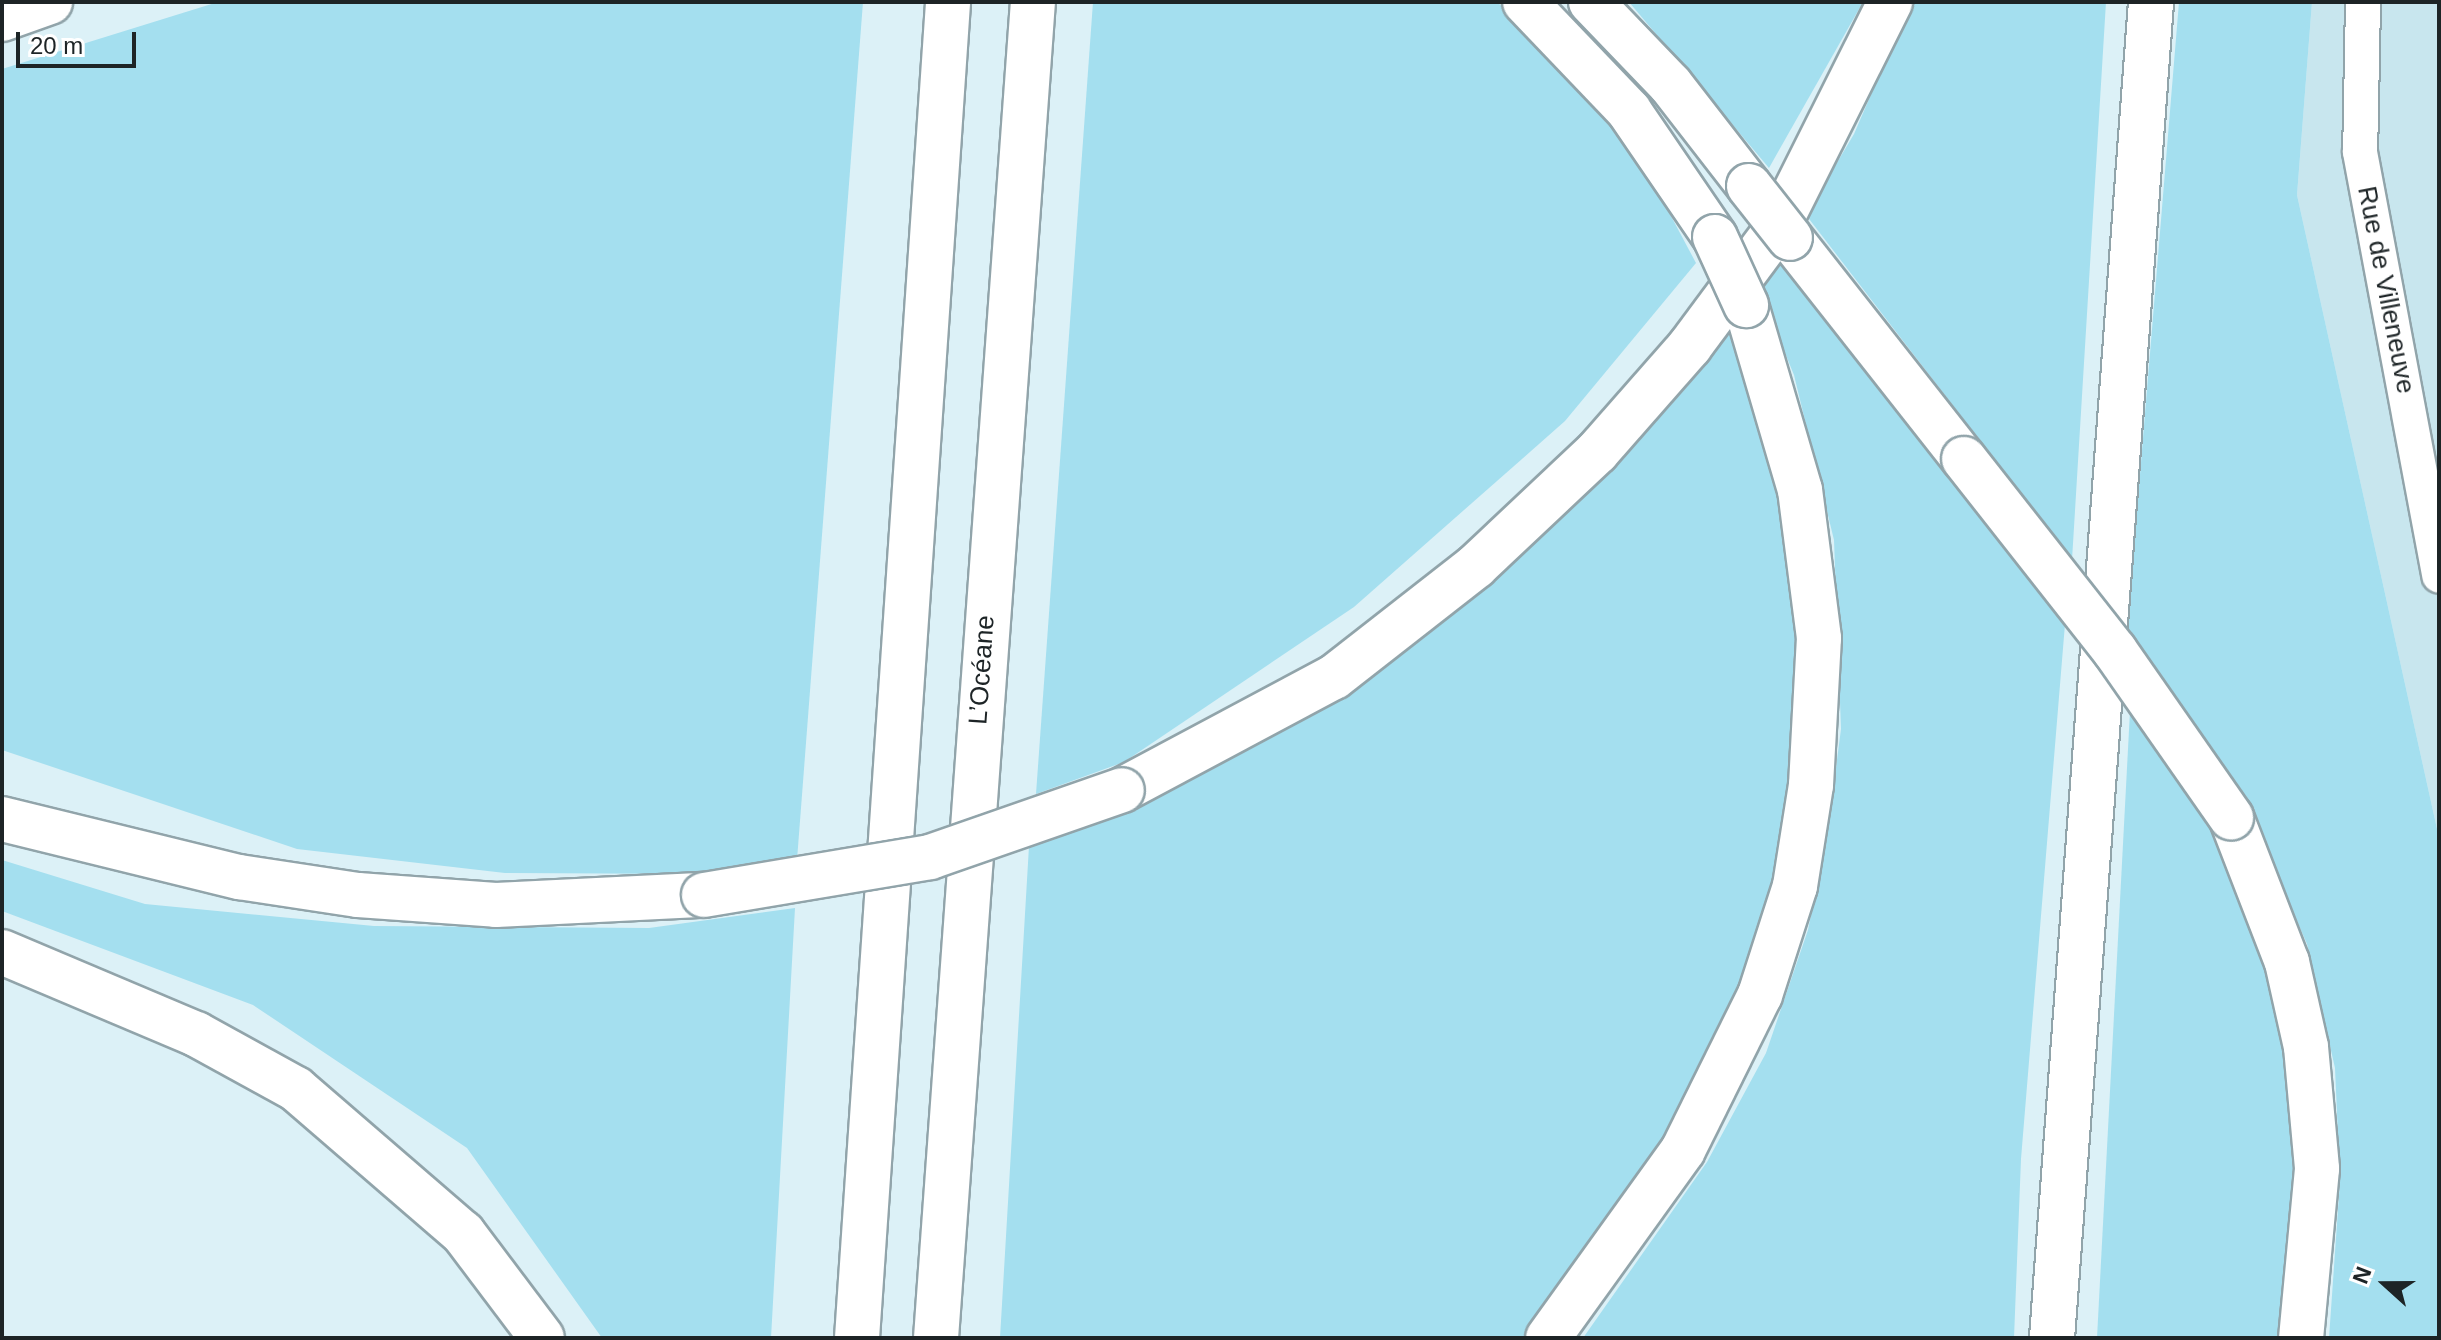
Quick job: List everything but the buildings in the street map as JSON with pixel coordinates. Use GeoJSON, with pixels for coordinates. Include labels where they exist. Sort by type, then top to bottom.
{"type":"FeatureCollection","features":[{"type":"Feature","properties":{"kind":"highway"},"geometry":{"type":"LineString","coordinates":[[2,19],[50,2]]}},
{"type":"Feature","properties":{"kind":"highway"},"geometry":{"type":"LineString","coordinates":[[857,1338],[948,2]]}},
{"type":"Feature","properties":{"kind":"highway","name":"L’Océane"},"geometry":{"type":"LineString","coordinates":[[936,1338],[1033,2]]}},
{"type":"Feature","properties":{"kind":"highway"},"geometry":{"type":"LineString","coordinates":[[1525,2],[1629,111],[1715,237],[1746,305],[1788,436],[1819,638],[1811,785],[1795,886],[1760,995],[1683,1150],[1548,1338]]}},
{"type":"Feature","properties":{"kind":"highway"},"geometry":{"type":"LineString","coordinates":[[1591,2],[1670,84],[2115,651],[2231,817],[2287,962],[2306,1047],[2317,1169],[2301,1338]]}},
{"type":"Feature","properties":{"kind":"highway"},"geometry":{"type":"LineString","coordinates":[[2,819],[239,877],[358,895],[496,905],[704,895],[930,857],[1122,790],[1334,677],[1476,566],[1597,452],[1690,346],[1776,230],[1890,2]]}},
{"type":"Feature","properties":{"kind":"highway"},"geometry":{"type":"LineString","coordinates":[[2052,1338],[2061,1176],[2151,2]]}},
{"type":"Feature","properties":{"kind":"highway"},"geometry":{"type":"LineString","coordinates":[[2,952],[196,1034],[296,1089],[379,1153],[463,1233],[542,1338]]}},
{"type":"Feature","properties":{"kind":"highway"},"geometry":{"type":"LineString","coordinates":[[2061,1176],[2062,1338]]}},
{"type":"Feature","properties":{"kind":"street","name":"Rue de Villeneuve"},"geometry":{"type":"LineString","coordinates":[[2363,2],[2360,152],[2439,576]]}},
{"type":"Feature","properties":{"kind":"shaded area"},"geometry":{"type":"Polygon","coordinates":[[[218,2],[863,2],[797,860],[705,874],[505,873],[297,849],[2,750],[2,69],[218,2]]]}},
{"type":"Feature","properties":{"kind":"shaded area"},"geometry":{"type":"Polygon","coordinates":[[[1093,2],[1497,2],[1547,46],[1640,158],[1696,263],[1565,421],[1354,607],[1124,762],[1036,794],[1093,2]]]}},
{"type":"Feature","properties":{"kind":"shaded area"},"geometry":{"type":"Polygon","coordinates":[[[1629,2],[1863,2],[1769,168],[1629,2]]]}},
{"type":"Feature","properties":{"kind":"shaded area"},"geometry":{"type":"Polygon","coordinates":[[[1911,2],[2106,2],[2072,560],[1806,215],[1854,134],[1911,2]]]}},
{"type":"Feature","properties":{"kind":"shaded area"},"geometry":{"type":"Polygon","coordinates":[[[2179,2],[2312,2],[2297,195],[2439,838],[2439,1338],[2329,1338],[2340,1181],[2335,1068],[2307,944],[2243,797],[2127,632],[2179,2]]]}},
{"type":"Feature","properties":{"kind":"shaded area"},"geometry":{"type":"Polygon","coordinates":[[[2312,2],[2439,2],[2439,838],[2297,195],[2312,2]]]}},
{"type":"Feature","properties":{"kind":"shaded area"},"geometry":{"type":"Polygon","coordinates":[[[1779,256],[2065,624],[2021,1159],[2014,1338],[1583,1338],[1707,1162],[1766,1053],[1808,930],[1829,822],[1841,729],[1834,540],[1794,375],[1758,287],[1779,256]]]}},
{"type":"Feature","properties":{"kind":"shaded area"},"geometry":{"type":"Polygon","coordinates":[[[1729,332],[1764,424],[1783,507],[1800,653],[1797,736],[1773,898],[1743,995],[1692,1102],[1530,1338],[1000,1338],[1029,846],[1180,784],[1380,667],[1475,596],[1576,504],[1729,332]]]}},
{"type":"Feature","properties":{"kind":"shaded area"},"geometry":{"type":"Polygon","coordinates":[[[2130,711],[2218,840],[2257,924],[2300,1111],[2283,1338],[2097,1338],[2130,711]]]}},
{"type":"Feature","properties":{"kind":"shaded area"},"geometry":{"type":"Polygon","coordinates":[[[2,860],[145,904],[374,926],[649,928],[795,908],[771,1338],[602,1338],[467,1148],[253,1005],[2,911],[2,860]]]}}]}
